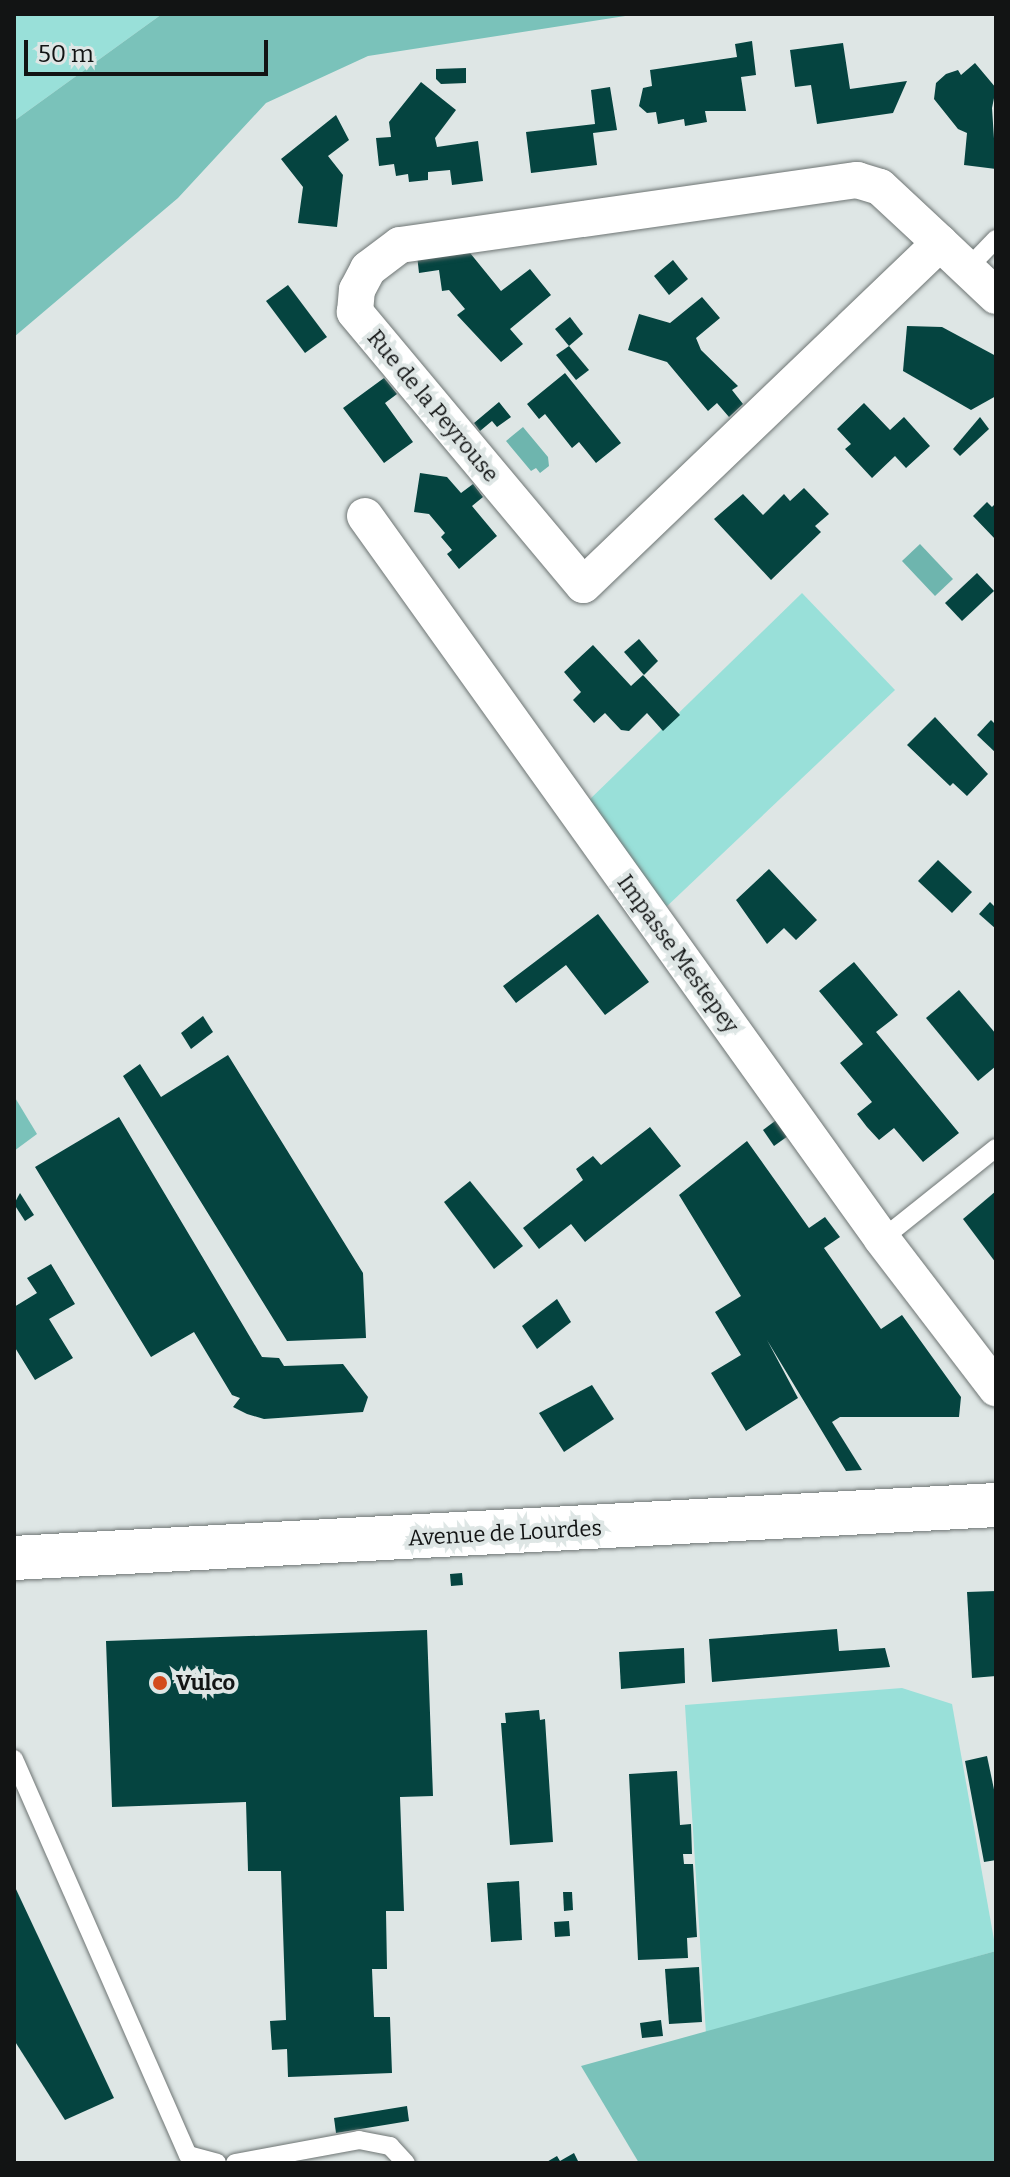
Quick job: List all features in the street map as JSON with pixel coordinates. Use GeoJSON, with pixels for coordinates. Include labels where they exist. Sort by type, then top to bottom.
{"type":"FeatureCollection","features":[{"type":"Feature","properties":{"kind":"main road","name":"Avenue de Lourdes"},"geometry":{"type":"LineString","coordinates":[[14,1558],[996,1505]]}},
{"type":"Feature","properties":{"kind":"street","name":"Rue de la Peyrouse"},"geometry":{"type":"LineString","coordinates":[[940,243],[583,585],[355,312],[357,290],[368,269],[400,245],[857,180],[880,187],[940,243],[996,296]]}},
{"type":"Feature","properties":{"kind":"street","name":"Impasse Mestepey"},"geometry":{"type":"LineString","coordinates":[[365,516],[882,1239],[996,1388]]}},
{"type":"Feature","properties":{"kind":"lane"},"geometry":{"type":"LineString","coordinates":[[967,269],[996,239]]}},
{"type":"Feature","properties":{"kind":"lane"},"geometry":{"type":"LineString","coordinates":[[882,1239],[996,1148]]}},
{"type":"Feature","properties":{"kind":"lane"},"geometry":{"type":"LineString","coordinates":[[14,1759],[188,2155],[217,2163]]}},
{"type":"Feature","properties":{"kind":"lane"},"geometry":{"type":"LineString","coordinates":[[235,2163],[359,2140],[390,2146],[406,2163]]}},
{"type":"Feature","properties":{"kind":"shaded area"},"geometry":{"type":"Polygon","coordinates":[[[14,14],[162,14],[14,121],[14,14]]]}},
{"type":"Feature","properties":{"kind":"shaded area"},"geometry":{"type":"Polygon","coordinates":[[[162,14],[638,14],[368,56],[266,103],[178,198],[14,337],[14,121],[162,14]]]}},
{"type":"Feature","properties":{"kind":"shaded area"},"geometry":{"type":"Polygon","coordinates":[[[523,427],[548,457],[549,466],[540,473],[536,468],[531,471],[506,441],[523,427]]]}},
{"type":"Feature","properties":{"kind":"shaded area"},"geometry":{"type":"Polygon","coordinates":[[[920,544],[953,579],[935,596],[902,561],[920,544]]]}},
{"type":"Feature","properties":{"kind":"shaded area"},"geometry":{"type":"Polygon","coordinates":[[[802,593],[895,690],[664,909],[585,804],[802,593]]]}},
{"type":"Feature","properties":{"kind":"shaded area"},"geometry":{"type":"Polygon","coordinates":[[[14,1096],[37,1134],[14,1151],[14,1096]]]}},
{"type":"Feature","properties":{"kind":"shaded area"},"geometry":{"type":"Polygon","coordinates":[[[902,1688],[952,1704],[996,1951],[706,2034],[685,1705],[902,1688]]]}},
{"type":"Feature","properties":{"kind":"shaded area"},"geometry":{"type":"Polygon","coordinates":[[[996,1951],[996,2163],[639,2163],[581,2066],[996,1951]]]}},
{"type":"Feature","properties":{"kind":"building"},"geometry":{"type":"Polygon","coordinates":[[[752,41],[756,75],[741,77],[746,111],[705,111],[707,122],[685,126],[684,119],[658,124],[656,112],[647,113],[639,106],[643,88],[652,86],[650,70],[737,57],[735,44],[752,41]]]}},
{"type":"Feature","properties":{"kind":"building"},"geometry":{"type":"Polygon","coordinates":[[[843,43],[850,89],[907,81],[893,113],[817,124],[811,85],[795,87],[790,50],[843,43]]]}},
{"type":"Feature","properties":{"kind":"building"},"geometry":{"type":"Polygon","coordinates":[[[975,63],[996,88],[992,108],[996,169],[964,165],[967,133],[958,129],[934,99],[936,83],[946,74],[958,70],[961,75],[975,63]]]}},
{"type":"Feature","properties":{"kind":"building"},"geometry":{"type":"Polygon","coordinates":[[[466,68],[466,83],[441,84],[436,79],[436,69],[466,68]]]}},
{"type":"Feature","properties":{"kind":"building"},"geometry":{"type":"Polygon","coordinates":[[[421,82],[456,110],[435,138],[437,147],[478,141],[483,181],[452,185],[450,170],[428,172],[428,180],[409,182],[408,174],[396,176],[394,164],[379,166],[376,138],[391,137],[389,122],[421,82]]]}},
{"type":"Feature","properties":{"kind":"building"},"geometry":{"type":"Polygon","coordinates":[[[610,87],[617,130],[593,133],[597,165],[531,173],[526,132],[595,124],[591,90],[610,87]]]}},
{"type":"Feature","properties":{"kind":"building"},"geometry":{"type":"Polygon","coordinates":[[[336,115],[349,140],[328,156],[343,175],[337,227],[298,223],[303,187],[281,159],[336,115]]]}},
{"type":"Feature","properties":{"kind":"building"},"geometry":{"type":"Polygon","coordinates":[[[466,248],[501,291],[530,269],[551,295],[510,329],[523,344],[501,362],[457,315],[465,309],[449,290],[442,291],[439,270],[419,273],[417,255],[466,248]]]}},
{"type":"Feature","properties":{"kind":"building"},"geometry":{"type":"Polygon","coordinates":[[[673,260],[688,279],[669,295],[654,276],[673,260]]]}},
{"type":"Feature","properties":{"kind":"building"},"geometry":{"type":"Polygon","coordinates":[[[288,285],[327,337],[305,353],[266,301],[288,285]]]}},
{"type":"Feature","properties":{"kind":"building"},"geometry":{"type":"Polygon","coordinates":[[[702,297],[720,318],[696,338],[701,350],[738,386],[732,390],[743,404],[729,417],[717,403],[708,411],[667,362],[628,350],[639,314],[670,323],[702,297]]]}},
{"type":"Feature","properties":{"kind":"building"},"geometry":{"type":"Polygon","coordinates":[[[570,317],[583,334],[569,346],[555,329],[570,317]]]}},
{"type":"Feature","properties":{"kind":"building"},"geometry":{"type":"Polygon","coordinates":[[[907,326],[942,327],[996,356],[996,396],[971,410],[903,371],[907,326]]]}},
{"type":"Feature","properties":{"kind":"building"},"geometry":{"type":"Polygon","coordinates":[[[569,346],[589,370],[576,380],[556,355],[569,346]]]}},
{"type":"Feature","properties":{"kind":"building"},"geometry":{"type":"Polygon","coordinates":[[[565,373],[621,443],[596,463],[579,442],[572,448],[545,414],[539,419],[527,404],[565,373]]]}},
{"type":"Feature","properties":{"kind":"building"},"geometry":{"type":"Polygon","coordinates":[[[384,378],[397,394],[385,403],[413,442],[384,463],[343,408],[384,378]]]}},
{"type":"Feature","properties":{"kind":"building"},"geometry":{"type":"Polygon","coordinates":[[[499,402],[511,417],[497,427],[492,421],[480,431],[474,423],[499,402]]]}},
{"type":"Feature","properties":{"kind":"building"},"geometry":{"type":"Polygon","coordinates":[[[864,403],[890,430],[904,417],[930,446],[906,468],[895,456],[872,478],[845,449],[851,444],[837,429],[864,403]]]}},
{"type":"Feature","properties":{"kind":"building"},"geometry":{"type":"Polygon","coordinates":[[[980,417],[989,429],[960,456],[953,449],[980,417]]]}},
{"type":"Feature","properties":{"kind":"building"},"geometry":{"type":"Polygon","coordinates":[[[420,473],[447,477],[461,493],[473,484],[483,497],[472,506],[497,536],[459,569],[447,554],[452,550],[441,537],[445,533],[429,514],[414,512],[420,473]]]}},
{"type":"Feature","properties":{"kind":"building"},"geometry":{"type":"Polygon","coordinates":[[[804,488],[829,514],[815,526],[821,532],[771,580],[714,519],[743,494],[763,515],[784,494],[790,501],[804,488]]]}},
{"type":"Feature","properties":{"kind":"building"},"geometry":{"type":"Polygon","coordinates":[[[987,502],[992,507],[996,503],[996,540],[973,516],[987,502]]]}},
{"type":"Feature","properties":{"kind":"building"},"geometry":{"type":"Polygon","coordinates":[[[977,573],[994,591],[962,621],[945,603],[977,573]]]}},
{"type":"Feature","properties":{"kind":"building"},"geometry":{"type":"Polygon","coordinates":[[[639,639],[658,661],[644,675],[624,652],[639,639]]]}},
{"type":"Feature","properties":{"kind":"building"},"geometry":{"type":"Polygon","coordinates":[[[593,645],[631,686],[643,675],[680,715],[663,731],[647,713],[629,731],[621,730],[605,713],[594,723],[573,700],[581,692],[564,672],[593,645]]]}},
{"type":"Feature","properties":{"kind":"building"},"geometry":{"type":"Polygon","coordinates":[[[935,717],[988,774],[967,796],[953,783],[950,786],[907,745],[935,717]]]}},
{"type":"Feature","properties":{"kind":"building"},"geometry":{"type":"Polygon","coordinates":[[[991,720],[996,725],[996,753],[977,735],[991,720]]]}},
{"type":"Feature","properties":{"kind":"building"},"geometry":{"type":"Polygon","coordinates":[[[938,860],[972,892],[952,913],[918,881],[938,860]]]}},
{"type":"Feature","properties":{"kind":"building"},"geometry":{"type":"Polygon","coordinates":[[[769,869],[817,920],[796,940],[784,928],[767,944],[736,900],[769,869]]]}},
{"type":"Feature","properties":{"kind":"building"},"geometry":{"type":"Polygon","coordinates":[[[990,902],[996,908],[996,929],[979,914],[990,902]]]}},
{"type":"Feature","properties":{"kind":"building"},"geometry":{"type":"Polygon","coordinates":[[[598,914],[649,982],[605,1015],[566,965],[516,1003],[503,986],[598,914]]]}},
{"type":"Feature","properties":{"kind":"building"},"geometry":{"type":"Polygon","coordinates":[[[854,962],[898,1015],[876,1032],[959,1133],[923,1162],[894,1128],[879,1140],[857,1114],[872,1102],[840,1063],[863,1044],[819,991],[854,962]]]}},
{"type":"Feature","properties":{"kind":"building"},"geometry":{"type":"Polygon","coordinates":[[[959,990],[996,1034],[996,1066],[978,1081],[926,1018],[959,990]]]}},
{"type":"Feature","properties":{"kind":"building"},"geometry":{"type":"Polygon","coordinates":[[[203,1016],[213,1032],[191,1049],[181,1033],[203,1016]]]}},
{"type":"Feature","properties":{"kind":"building"},"geometry":{"type":"Polygon","coordinates":[[[228,1055],[363,1273],[366,1338],[287,1341],[123,1076],[140,1064],[161,1097],[228,1055]]]}},
{"type":"Feature","properties":{"kind":"building"},"geometry":{"type":"Polygon","coordinates":[[[783,1115],[795,1131],[774,1146],[763,1130],[783,1115]]]}},
{"type":"Feature","properties":{"kind":"building"},"geometry":{"type":"Polygon","coordinates":[[[119,1117],[262,1357],[279,1358],[284,1366],[343,1364],[368,1397],[363,1412],[264,1419],[247,1414],[233,1407],[240,1398],[232,1395],[194,1332],[151,1357],[35,1167],[119,1117]]]}},
{"type":"Feature","properties":{"kind":"building"},"geometry":{"type":"Polygon","coordinates":[[[650,1127],[681,1166],[585,1242],[571,1224],[539,1249],[523,1228],[583,1180],[576,1169],[593,1156],[601,1165],[650,1127]]]}},
{"type":"Feature","properties":{"kind":"building"},"geometry":{"type":"Polygon","coordinates":[[[747,1141],[809,1228],[825,1217],[840,1237],[824,1248],[881,1329],[902,1315],[961,1397],[959,1417],[840,1417],[832,1422],[862,1470],[846,1471],[767,1340],[798,1398],[746,1431],[711,1373],[741,1355],[715,1312],[741,1296],[679,1195],[747,1141]]]}},
{"type":"Feature","properties":{"kind":"building"},"geometry":{"type":"Polygon","coordinates":[[[470,1181],[523,1246],[494,1269],[444,1202],[470,1181]]]}},
{"type":"Feature","properties":{"kind":"building"},"geometry":{"type":"Polygon","coordinates":[[[996,1191],[996,1263],[963,1219],[996,1191]]]}},
{"type":"Feature","properties":{"kind":"building"},"geometry":{"type":"Polygon","coordinates":[[[20,1193],[34,1215],[25,1221],[14,1204],[20,1193]]]}},
{"type":"Feature","properties":{"kind":"building"},"geometry":{"type":"Polygon","coordinates":[[[51,1264],[75,1304],[49,1319],[73,1358],[35,1380],[14,1346],[14,1307],[37,1293],[27,1278],[51,1264]]]}},
{"type":"Feature","properties":{"kind":"building"},"geometry":{"type":"Polygon","coordinates":[[[557,1299],[571,1322],[537,1349],[522,1326],[557,1299]]]}},
{"type":"Feature","properties":{"kind":"building"},"geometry":{"type":"Polygon","coordinates":[[[592,1385],[614,1419],[564,1452],[539,1413],[592,1385]]]}},
{"type":"Feature","properties":{"kind":"building"},"geometry":{"type":"Polygon","coordinates":[[[462,1573],[463,1585],[451,1586],[450,1574],[462,1573]]]}},
{"type":"Feature","properties":{"kind":"building"},"geometry":{"type":"Polygon","coordinates":[[[996,1591],[996,1676],[972,1678],[967,1592],[996,1591]]]}},
{"type":"Feature","properties":{"kind":"building"},"geometry":{"type":"Polygon","coordinates":[[[837,1629],[839,1651],[885,1648],[890,1667],[712,1682],[709,1639],[837,1629]]]}},
{"type":"Feature","properties":{"kind":"building"},"geometry":{"type":"Polygon","coordinates":[[[427,1630],[433,1796],[400,1797],[404,1911],[386,1911],[387,1969],[372,1969],[374,2017],[390,2017],[392,2073],[288,2077],[287,2049],[272,2050],[270,2021],[286,2020],[281,1871],[248,1871],[246,1802],[112,1807],[106,1641],[427,1630]]]}},
{"type":"Feature","properties":{"kind":"building"},"geometry":{"type":"Polygon","coordinates":[[[684,1648],[685,1683],[621,1689],[619,1652],[684,1648]]]}},
{"type":"Feature","properties":{"kind":"building"},"geometry":{"type":"Polygon","coordinates":[[[539,1710],[540,1720],[545,1719],[553,1842],[510,1845],[501,1723],[506,1723],[505,1713],[539,1710]]]}},
{"type":"Feature","properties":{"kind":"building"},"geometry":{"type":"Polygon","coordinates":[[[987,1756],[996,1799],[996,1860],[984,1862],[965,1761],[987,1756]]]}},
{"type":"Feature","properties":{"kind":"building"},"geometry":{"type":"Polygon","coordinates":[[[677,1771],[680,1825],[691,1824],[692,1854],[683,1854],[684,1864],[693,1864],[697,1937],[687,1938],[688,1958],[638,1960],[629,1774],[677,1771]]]}},
{"type":"Feature","properties":{"kind":"building"},"geometry":{"type":"Polygon","coordinates":[[[519,1881],[522,1940],[491,1942],[487,1883],[519,1881]]]}},
{"type":"Feature","properties":{"kind":"building"},"geometry":{"type":"Polygon","coordinates":[[[14,1885],[114,2098],[65,2120],[14,2040],[14,1885]]]}},
{"type":"Feature","properties":{"kind":"building"},"geometry":{"type":"Polygon","coordinates":[[[563,1892],[572,1892],[573,1910],[564,1911],[563,1892]]]}},
{"type":"Feature","properties":{"kind":"building"},"geometry":{"type":"Polygon","coordinates":[[[569,1921],[570,1936],[555,1937],[554,1922],[569,1921]]]}},
{"type":"Feature","properties":{"kind":"building"},"geometry":{"type":"Polygon","coordinates":[[[699,1967],[702,2022],[669,2024],[665,1969],[699,1967]]]}},
{"type":"Feature","properties":{"kind":"building"},"geometry":{"type":"Polygon","coordinates":[[[661,2020],[663,2036],[642,2038],[640,2023],[661,2020]]]}},
{"type":"Feature","properties":{"kind":"building"},"geometry":{"type":"Polygon","coordinates":[[[407,2106],[409,2121],[336,2133],[334,2118],[407,2106]]]}},
{"type":"Feature","properties":{"kind":"building"},"geometry":{"type":"Polygon","coordinates":[[[574,2153],[579,2163],[545,2163],[557,2156],[560,2161],[574,2153]]]}},
{"type":"Feature","properties":{"kind":"place","name":"Vulco"},"geometry":{"type":"Point","coordinates":[160,1683]}}]}
